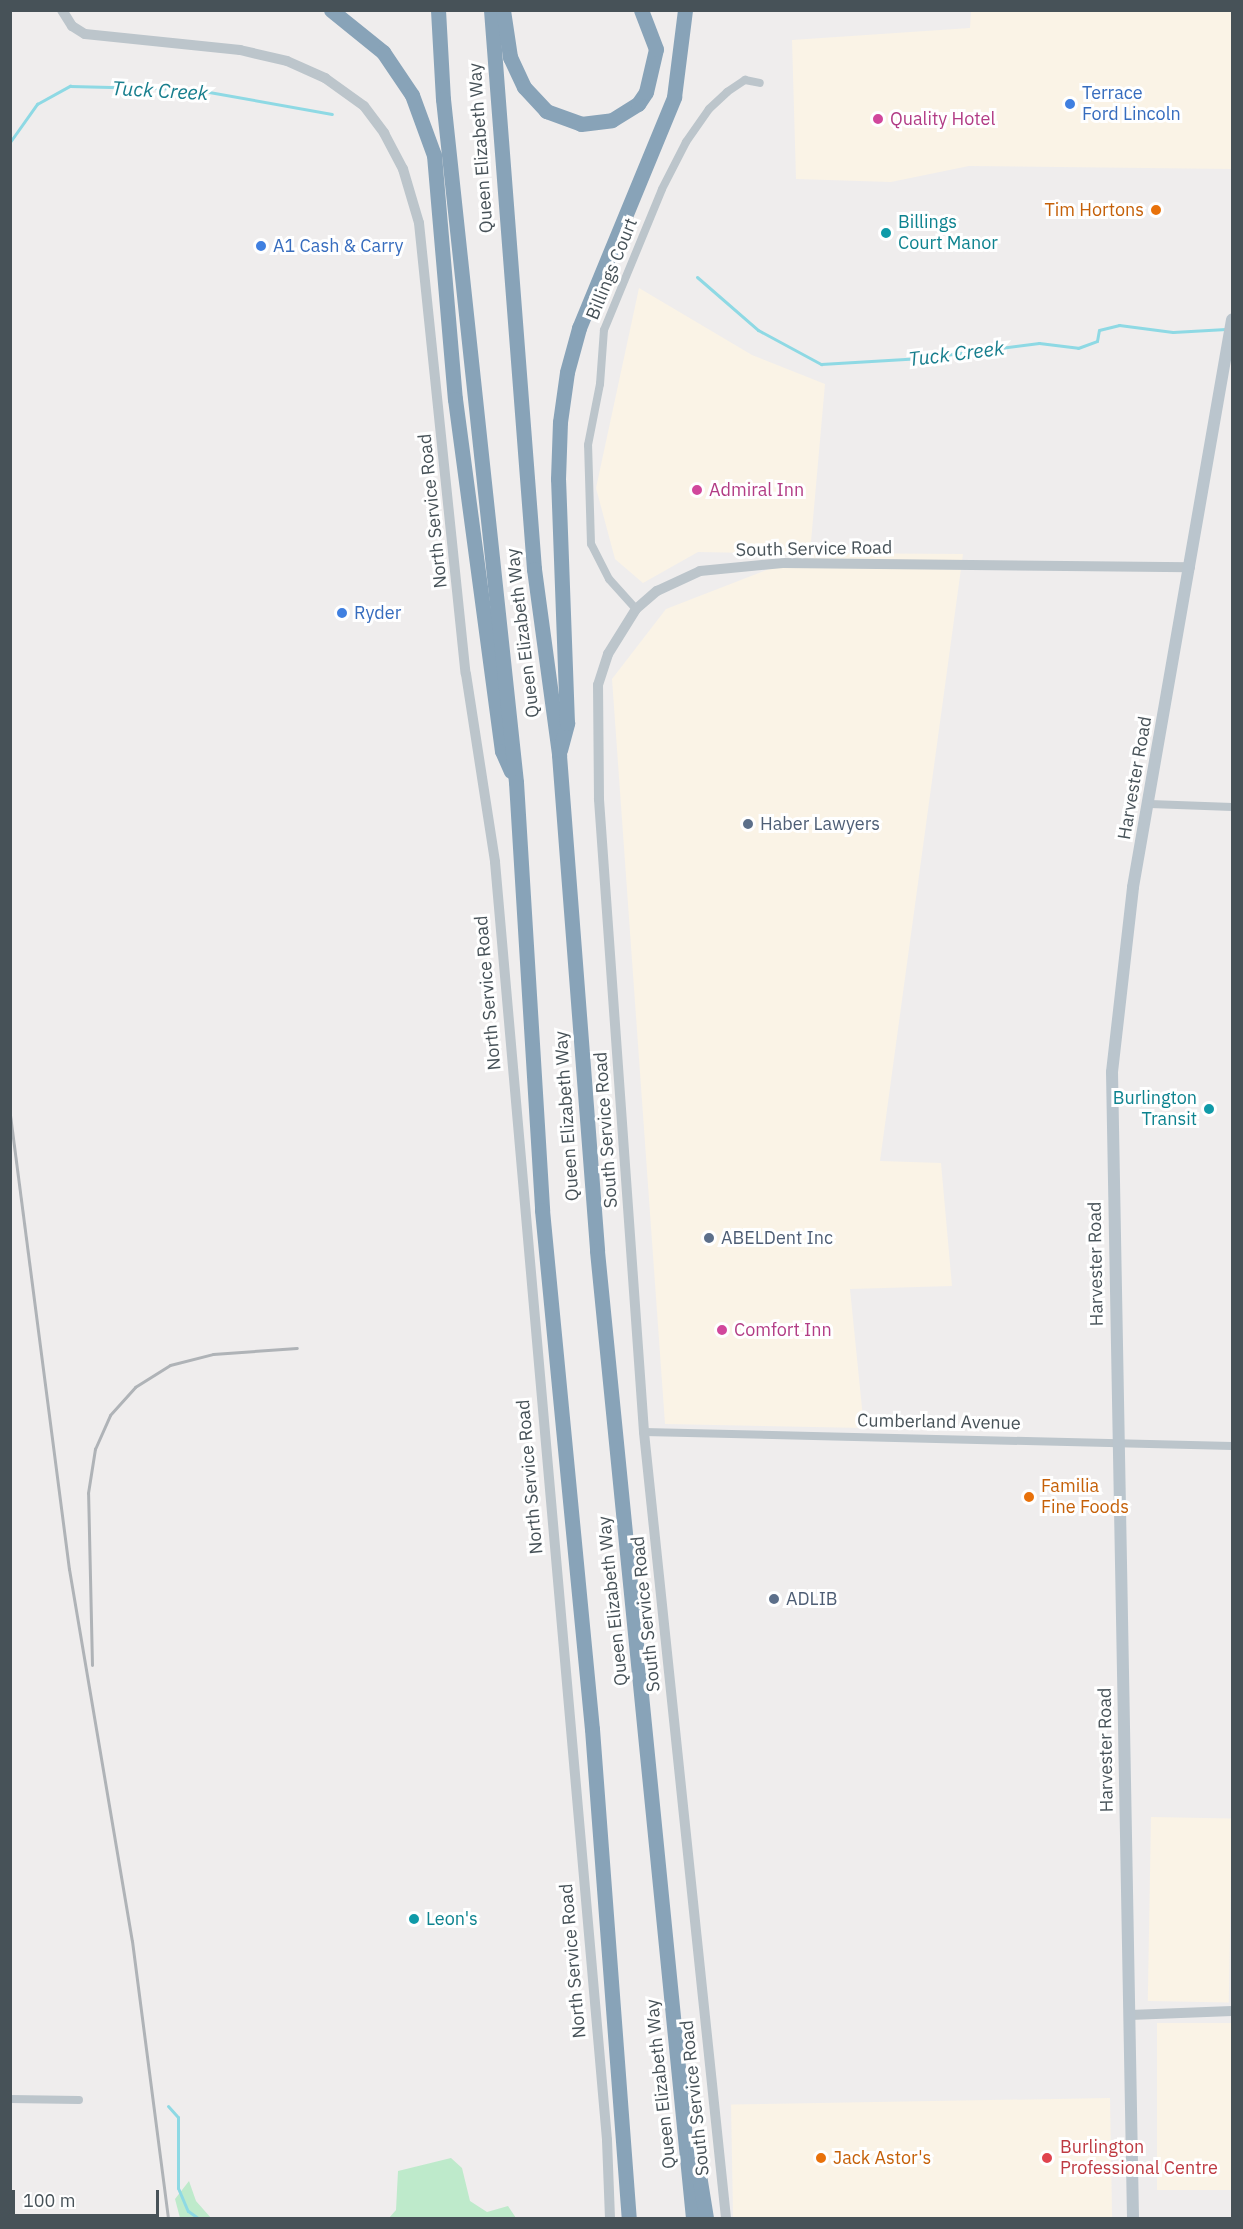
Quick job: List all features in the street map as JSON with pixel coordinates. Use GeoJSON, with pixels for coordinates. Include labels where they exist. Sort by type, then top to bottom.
{"type":"FeatureCollection","features":[{"type":"Feature","properties":{"kind":"highway"},"geometry":{"type":"LineString","coordinates":[[331,10],[364,34],[387,58],[412,95],[434,155],[455,399],[502,751],[516,782]]}},
{"type":"Feature","properties":{"kind":"highway","name":"Queen Elizabeth Way"},"geometry":{"type":"LineString","coordinates":[[437,10],[443,99],[516,782],[542,1210],[591,1729],[630,2218]]}},
{"type":"Feature","properties":{"kind":"highway","name":"Queen Elizabeth Way"},"geometry":{"type":"LineString","coordinates":[[491,10],[534,569],[558,755],[597,1251],[693,2218]]}},
{"type":"Feature","properties":{"kind":"highway"},"geometry":{"type":"LineString","coordinates":[[503,10],[510,57],[524,87],[546,111],[581,124],[612,120],[638,104],[646,92],[656,49],[641,10]]}},
{"type":"Feature","properties":{"kind":"highway"},"geometry":{"type":"LineString","coordinates":[[558,755],[567,723],[558,479],[560,422],[567,372],[596,285],[674,97],[685,10]]}},
{"type":"Feature","properties":{"kind":"highway"},"geometry":{"type":"LineString","coordinates":[[684,2118],[698,2158],[706,2218]]}},
{"type":"Feature","properties":{"kind":"main road","name":"Harvester Road"},"geometry":{"type":"LineString","coordinates":[[1133,2218],[1112,1072],[1133,887],[1150,804],[1233,320]]}},
{"type":"Feature","properties":{"kind":"street","name":"North Service Road"},"geometry":{"type":"LineString","coordinates":[[62,10],[72,26],[85,34],[240,50],[287,61],[325,78],[364,106],[384,133],[403,169],[419,223],[466,674],[495,862],[607,2140],[610,2218]]}},
{"type":"Feature","properties":{"kind":"street","name":"Billings Court"},"geometry":{"type":"LineString","coordinates":[[636,609],[609,579],[591,543],[588,445],[600,384],[604,330],[662,189],[686,142],[709,109],[727,92],[745,80],[760,83]]}},
{"type":"Feature","properties":{"kind":"street","name":"South Service Road"},"geometry":{"type":"LineString","coordinates":[[726,2218],[644,1432],[596,741],[598,685],[603,667],[636,609],[657,591],[700,571],[752,565],[1190,567]]}},
{"type":"Feature","properties":{"kind":"street"},"geometry":{"type":"LineString","coordinates":[[1150,804],[1233,807]]}},
{"type":"Feature","properties":{"kind":"street","name":"Cumberland Avenue"},"geometry":{"type":"LineString","coordinates":[[644,1432],[1233,1446]]}},
{"type":"Feature","properties":{"kind":"street"},"geometry":{"type":"LineString","coordinates":[[1130,2015],[1233,2011]]}},
{"type":"Feature","properties":{"kind":"street"},"geometry":{"type":"LineString","coordinates":[[10,2099],[79,2100]]}},
{"type":"Feature","properties":{"kind":"shaded area"},"geometry":{"type":"Polygon","coordinates":[[[971,11],[1232,11],[1232,169],[969,166],[891,182],[796,179],[792,40],[970,28],[971,11]]]}},
{"type":"Feature","properties":{"kind":"shaded area"},"geometry":{"type":"Polygon","coordinates":[[[639,288],[752,355],[825,384],[810,553],[963,554],[880,1161],[941,1163],[952,1286],[850,1289],[864,1428],[665,1424],[612,679],[666,609],[808,554],[698,552],[643,583],[615,559],[596,488],[639,288]]]}},
{"type":"Feature","properties":{"kind":"shaded area"},"geometry":{"type":"Polygon","coordinates":[[[1151,1817],[1232,1818],[1229,2002],[1148,2001],[1151,1817]]]}},
{"type":"Feature","properties":{"kind":"shaded area"},"geometry":{"type":"Polygon","coordinates":[[[1157,2023],[1232,2023],[1232,2190],[1157,2190],[1157,2023]]]}},
{"type":"Feature","properties":{"kind":"shaded area"},"geometry":{"type":"Polygon","coordinates":[[[1110,2098],[1112,2218],[733,2218],[731,2105],[1110,2098]]]}},
{"type":"Feature","properties":{"kind":"green space"},"geometry":{"type":"Polygon","coordinates":[[[451,2158],[462,2168],[470,2201],[487,2212],[508,2206],[516,2218],[389,2218],[396,2210],[398,2171],[451,2158]]]}},
{"type":"Feature","properties":{"kind":"green space"},"geometry":{"type":"Polygon","coordinates":[[[189,2181],[196,2201],[211,2218],[180,2218],[175,2199],[189,2181]]]}},
{"type":"Feature","properties":{"kind":"waterway","name":"Tuck Creek"},"geometry":{"type":"LineString","coordinates":[[10,142],[37,104],[70,86],[192,89],[332,114]]}},
{"type":"Feature","properties":{"kind":"waterway","name":"Tuck Creek"},"geometry":{"type":"LineString","coordinates":[[697,277],[758,330],[821,364],[922,358],[1039,343],[1078,348],[1097,341],[1099,330],[1119,325],[1173,332],[1226,329]]}},
{"type":"Feature","properties":{"kind":"waterway"},"geometry":{"type":"LineString","coordinates":[[168,2106],[178,2117],[178,2188],[188,2211],[198,2218]]}},
{"type":"Feature","properties":{"kind":"railway"},"geometry":{"type":"LineString","coordinates":[[10,1115],[69,1569],[132,1941],[168,2218]]}},
{"type":"Feature","properties":{"kind":"railway"},"geometry":{"type":"LineString","coordinates":[[92,1665],[88,1493],[95,1449],[110,1415],[135,1387],[170,1365],[213,1354],[297,1348]]}},
{"type":"Feature","properties":{"kind":"place","name":"Terrace Ford Lincoln"},"geometry":{"type":"Point","coordinates":[1070,104]}},
{"type":"Feature","properties":{"kind":"place","name":"Quality Hotel"},"geometry":{"type":"Point","coordinates":[878,119]}},
{"type":"Feature","properties":{"kind":"place","name":"Tim Hortons"},"geometry":{"type":"Point","coordinates":[1156,210]}},
{"type":"Feature","properties":{"kind":"place","name":"Billings Court Manor"},"geometry":{"type":"Point","coordinates":[886,233]}},
{"type":"Feature","properties":{"kind":"place","name":"A1 Cash & Carry"},"geometry":{"type":"Point","coordinates":[261,246]}},
{"type":"Feature","properties":{"kind":"place","name":"Admiral Inn"},"geometry":{"type":"Point","coordinates":[697,490]}},
{"type":"Feature","properties":{"kind":"place","name":"Ryder"},"geometry":{"type":"Point","coordinates":[342,613]}},
{"type":"Feature","properties":{"kind":"place","name":"Haber Lawyers"},"geometry":{"type":"Point","coordinates":[748,824]}},
{"type":"Feature","properties":{"kind":"place","name":"Burlington Transit"},"geometry":{"type":"Point","coordinates":[1209,1109]}},
{"type":"Feature","properties":{"kind":"place","name":"ABELDent Inc"},"geometry":{"type":"Point","coordinates":[709,1238]}},
{"type":"Feature","properties":{"kind":"place","name":"Comfort Inn"},"geometry":{"type":"Point","coordinates":[722,1330]}},
{"type":"Feature","properties":{"kind":"place","name":"Familia Fine Foods"},"geometry":{"type":"Point","coordinates":[1029,1497]}},
{"type":"Feature","properties":{"kind":"place","name":"ADLIB"},"geometry":{"type":"Point","coordinates":[774,1599]}},
{"type":"Feature","properties":{"kind":"place","name":"Leon's"},"geometry":{"type":"Point","coordinates":[414,1919]}},
{"type":"Feature","properties":{"kind":"place","name":"Jack Astor's"},"geometry":{"type":"Point","coordinates":[821,2158]}},
{"type":"Feature","properties":{"kind":"place","name":"Burlington Professional Centre"},"geometry":{"type":"Point","coordinates":[1047,2158]}}]}
